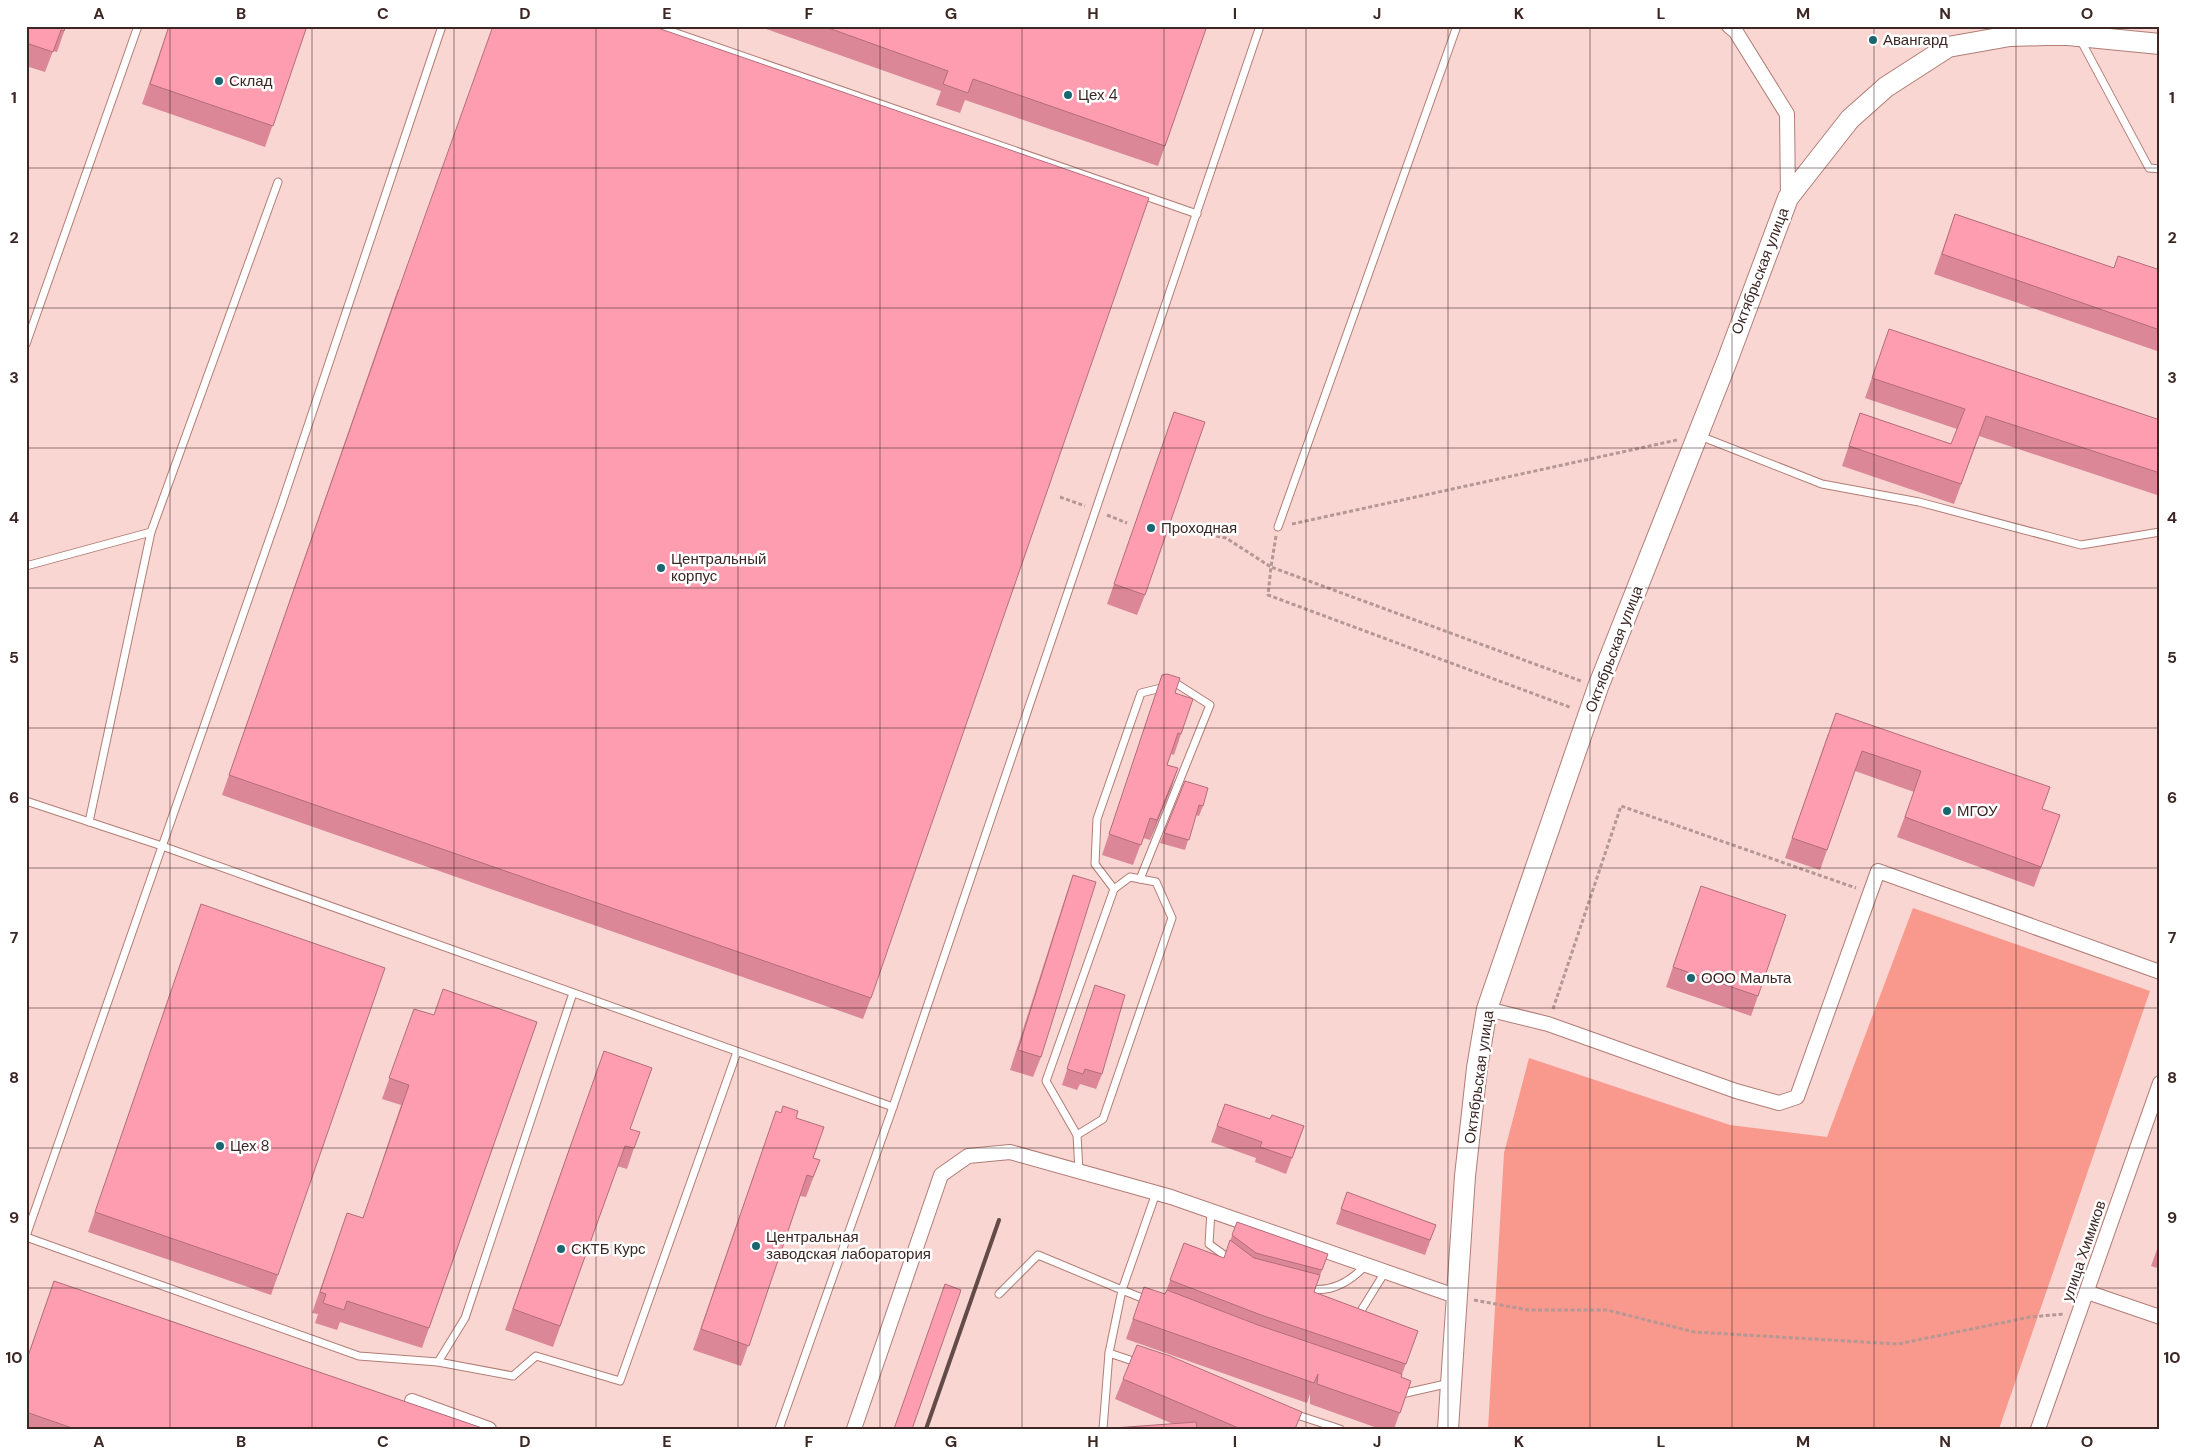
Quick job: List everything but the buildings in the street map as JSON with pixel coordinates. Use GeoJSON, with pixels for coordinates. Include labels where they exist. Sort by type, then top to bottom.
{"type":"FeatureCollection","features":[{"type":"Feature","properties":{"kind":"main road","name":"Октябрьская улица"},"geometry":{"type":"LineString","coordinates":[[1448,1429],[1465,1176],[1477,1068],[1488,1009],[1598,687],[1698,435],[1788,198],[1850,118],[1886,86],[1948,47],[2010,36],[2045,35],[2078,36],[2160,44]]}},
{"type":"Feature","properties":{"kind":"street"},"geometry":{"type":"LineString","coordinates":[[1729,26],[1736,32],[1787,114],[1788,198]]}},
{"type":"Feature","properties":{"kind":"street","name":"Октябрьская улица"},"geometry":{"type":"LineString","coordinates":[[2012,26],[2045,35]]}},
{"type":"Feature","properties":{"kind":"street"},"geometry":{"type":"LineString","coordinates":[[1488,1009],[1548,1024],[1736,1092],[1779,1103],[1797,1097],[1878,871],[2160,972]]}},
{"type":"Feature","properties":{"kind":"street","name":"улица Химиков"},"geometry":{"type":"LineString","coordinates":[[2038,1429],[2160,1083]]}},
{"type":"Feature","properties":{"kind":"street"},"geometry":{"type":"LineString","coordinates":[[854,1429],[941,1175],[968,1156],[1010,1152],[1156,1193],[1458,1297]]}},
{"type":"Feature","properties":{"kind":"street"},"geometry":{"type":"LineString","coordinates":[[2087,1292],[2160,1317]]}},
{"type":"Feature","properties":{"kind":"street"},"geometry":{"type":"LineString","coordinates":[[412,1401],[489,1429]]}},
{"type":"Feature","properties":{"kind":"lane"},"geometry":{"type":"LineString","coordinates":[[26,344],[138,26]]}},
{"type":"Feature","properties":{"kind":"lane"},"geometry":{"type":"LineString","coordinates":[[442,26],[282,503],[26,1236],[359,1356],[438,1362],[513,1376],[536,1356],[620,1381],[737,1052]]}},
{"type":"Feature","properties":{"kind":"lane"},"geometry":{"type":"LineString","coordinates":[[656,26],[1197,214]]}},
{"type":"Feature","properties":{"kind":"lane"},"geometry":{"type":"LineString","coordinates":[[779,1429],[894,1108],[1260,26]]}},
{"type":"Feature","properties":{"kind":"lane"},"geometry":{"type":"LineString","coordinates":[[1278,528],[1457,26]]}},
{"type":"Feature","properties":{"kind":"lane"},"geometry":{"type":"LineString","coordinates":[[2078,36],[2149,168],[2160,169]]}},
{"type":"Feature","properties":{"kind":"lane"},"geometry":{"type":"LineString","coordinates":[[89,822],[151,532],[278,182]]}},
{"type":"Feature","properties":{"kind":"lane"},"geometry":{"type":"LineString","coordinates":[[1698,435],[1822,484],[1919,502],[2081,545],[2160,532]]}},
{"type":"Feature","properties":{"kind":"lane"},"geometry":{"type":"LineString","coordinates":[[26,566],[151,532]]}},
{"type":"Feature","properties":{"kind":"lane"},"geometry":{"type":"LineString","coordinates":[[1114,889],[1095,864],[1097,819],[1141,693],[1177,684],[1210,705],[1140,879]]}},
{"type":"Feature","properties":{"kind":"lane"},"geometry":{"type":"LineString","coordinates":[[26,801],[162,846],[894,1108]]}},
{"type":"Feature","properties":{"kind":"lane"},"geometry":{"type":"LineString","coordinates":[[1077,1135],[1103,1119],[1172,918],[1156,882],[1130,877],[1114,889],[1046,1081],[1077,1135],[1079,1171]]}},
{"type":"Feature","properties":{"kind":"lane"},"geometry":{"type":"LineString","coordinates":[[438,1362],[464,1318],[573,993]]}},
{"type":"Feature","properties":{"kind":"lane"},"geometry":{"type":"LineString","coordinates":[[1103,1429],[1109,1353],[1122,1290],[1156,1193]]}},
{"type":"Feature","properties":{"kind":"lane"},"geometry":{"type":"LineString","coordinates":[[1211,1211],[1209,1244],[1240,1268]]}},
{"type":"Feature","properties":{"kind":"lane"},"geometry":{"type":"LineString","coordinates":[[999,1294],[1038,1255],[1159,1304]]}},
{"type":"Feature","properties":{"kind":"lane"},"geometry":{"type":"LineString","coordinates":[[1319,1292],[1352,1279],[1366,1265]]}},
{"type":"Feature","properties":{"kind":"lane"},"geometry":{"type":"LineString","coordinates":[[1351,1313],[1359,1314],[1385,1272]]}},
{"type":"Feature","properties":{"kind":"lane"},"geometry":{"type":"LineString","coordinates":[[1301,1287],[1319,1292],[1324,1298]]}},
{"type":"Feature","properties":{"kind":"lane"},"geometry":{"type":"LineString","coordinates":[[1109,1353],[1146,1365]]}},
{"type":"Feature","properties":{"kind":"lane"},"geometry":{"type":"LineString","coordinates":[[1388,1387],[1406,1393],[1451,1383]]}},
{"type":"Feature","properties":{"kind":"lane"},"geometry":{"type":"LineString","coordinates":[[1284,1411],[1340,1429]]}},
{"type":"Feature","properties":{"kind":"lane"},"geometry":{"type":"LineString","coordinates":[[1310,1429],[1312,1420]]}},
{"type":"Feature","properties":{"kind":"path"},"geometry":{"type":"LineString","coordinates":[[1589,714],[1268,595],[1278,528],[1698,435]]}},
{"type":"Feature","properties":{"kind":"path"},"geometry":{"type":"LineString","coordinates":[[1178,528],[1226,538],[1271,566],[1598,687]]}},
{"type":"Feature","properties":{"kind":"path"},"geometry":{"type":"LineString","coordinates":[[1548,1024],[1621,806],[1872,887]]}},
{"type":"Feature","properties":{"kind":"path"},"geometry":{"type":"LineString","coordinates":[[1458,1297],[1528,1310],[1607,1310],[1694,1332],[1898,1344],[2030,1317],[2079,1313]]}},
{"type":"Feature","properties":{"kind":"shaded area"},"geometry":{"type":"Polygon","coordinates":[[[1913,908],[2150,991],[1999,1429],[1488,1429],[1504,1153],[1529,1058],[1730,1125],[1827,1137],[1913,908]]]}},
{"type":"Feature","properties":{"kind":"railway"},"geometry":{"type":"LineString","coordinates":[[926,1429],[999,1220]]}},
{"type":"Feature","properties":{"kind":"place","name":"Авангард"},"geometry":{"type":"Point","coordinates":[1873,40]}},
{"type":"Feature","properties":{"kind":"place","name":"Склад"},"geometry":{"type":"Point","coordinates":[219,81]}},
{"type":"Feature","properties":{"kind":"place","name":"Цех 4"},"geometry":{"type":"Point","coordinates":[1068,95]}},
{"type":"Feature","properties":{"kind":"place","name":"Проходная"},"geometry":{"type":"Point","coordinates":[1151,528]}},
{"type":"Feature","properties":{"kind":"place","name":"Центральный корпус"},"geometry":{"type":"Point","coordinates":[661,568]}},
{"type":"Feature","properties":{"kind":"place","name":"МГОУ"},"geometry":{"type":"Point","coordinates":[1947,811]}},
{"type":"Feature","properties":{"kind":"place","name":"ООО Мальта"},"geometry":{"type":"Point","coordinates":[1691,978]}},
{"type":"Feature","properties":{"kind":"place","name":"Цех 8"},"geometry":{"type":"Point","coordinates":[220,1146]}},
{"type":"Feature","properties":{"kind":"place","name":"Центральная заводская лаборатория"},"geometry":{"type":"Point","coordinates":[756,1246]}},
{"type":"Feature","properties":{"kind":"place","name":"СКТБ Курс"},"geometry":{"type":"Point","coordinates":[561,1249]}}]}
